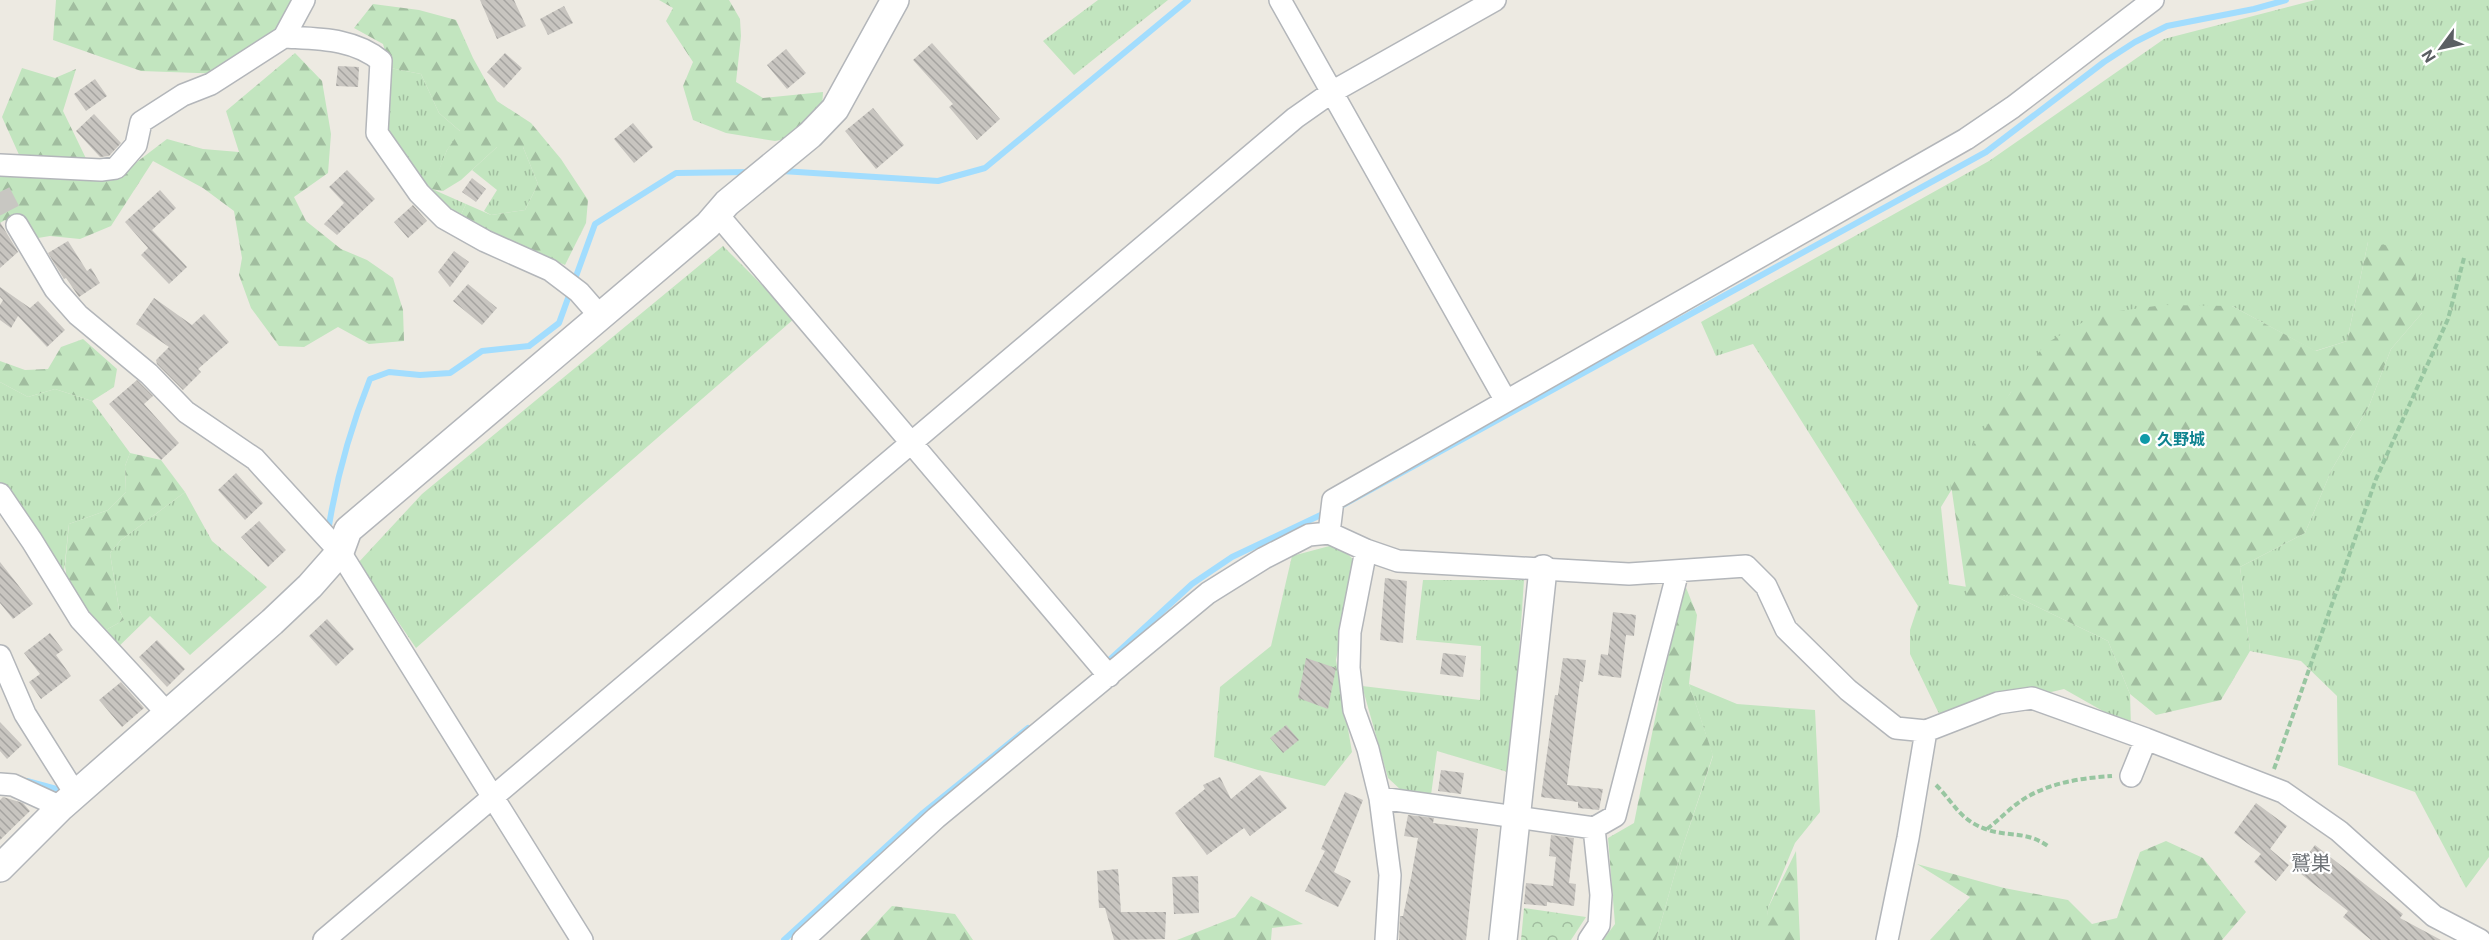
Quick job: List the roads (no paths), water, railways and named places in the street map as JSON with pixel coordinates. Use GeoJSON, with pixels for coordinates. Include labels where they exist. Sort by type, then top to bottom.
{"type":"FeatureCollection","features":[{"type":"Feature","properties":{"kind":"street"},"geometry":{"type":"LineString","coordinates":[[0,165],[101,170],[116,168],[136,145],[141,122],[183,95],[211,84],[284,37],[304,0]]}},
{"type":"Feature","properties":{"kind":"street"},"geometry":{"type":"LineString","coordinates":[[0,868],[68,801],[310,586],[340,552],[348,530],[718,215],[727,203],[810,135],[835,109],[895,0]]}},
{"type":"Feature","properties":{"kind":"street"},"geometry":{"type":"LineString","coordinates":[[1280,0],[1506,401]]}},
{"type":"Feature","properties":{"kind":"street"},"geometry":{"type":"LineString","coordinates":[[324,940],[1295,118],[1332,92],[1495,0]]}},
{"type":"Feature","properties":{"kind":"street"},"geometry":{"type":"LineString","coordinates":[[1329,533],[1333,500],[1966,139],[2013,107],[2141,3]]}},
{"type":"Feature","properties":{"kind":"street"},"geometry":{"type":"LineString","coordinates":[[284,37],[341,41],[369,51],[381,61],[377,133],[419,193],[444,218],[485,241],[550,270],[579,292],[600,316]]}},
{"type":"Feature","properties":{"kind":"street"},"geometry":{"type":"LineString","coordinates":[[718,215],[1109,676]]}},
{"type":"Feature","properties":{"kind":"street"},"geometry":{"type":"LineString","coordinates":[[17,225],[55,289],[78,315],[149,374],[186,412],[255,459],[340,552],[582,940]]}},
{"type":"Feature","properties":{"kind":"street"},"geometry":{"type":"LineString","coordinates":[[0,494],[80,619],[168,714]]}},
{"type":"Feature","properties":{"kind":"street"},"geometry":{"type":"LineString","coordinates":[[803,940],[936,818],[1208,593],[1264,558],[1309,535],[1329,533],[1366,550],[1398,561],[1629,574],[1746,566],[1766,586],[1786,629],[1848,690],[1896,728],[1926,731],[1998,703],[2032,698],[2146,739],[2283,792],[2339,831],[2434,916],[2480,940]]}},
{"type":"Feature","properties":{"kind":"street"},"geometry":{"type":"LineString","coordinates":[[1366,550],[1350,632],[1348,668],[1354,711],[1368,749],[1380,798],[1390,875],[1386,940]]}},
{"type":"Feature","properties":{"kind":"street"},"geometry":{"type":"LineString","coordinates":[[1503,940],[1543,569]]}},
{"type":"Feature","properties":{"kind":"street"},"geometry":{"type":"LineString","coordinates":[[1380,798],[1594,828],[1614,816],[1678,571]]}},
{"type":"Feature","properties":{"kind":"street"},"geometry":{"type":"LineString","coordinates":[[0,657],[68,801]]}},
{"type":"Feature","properties":{"kind":"street"},"geometry":{"type":"LineString","coordinates":[[1887,940],[1926,731]]}},
{"type":"Feature","properties":{"kind":"street"},"geometry":{"type":"LineString","coordinates":[[2131,776],[2146,739]]}},
{"type":"Feature","properties":{"kind":"street"},"geometry":{"type":"LineString","coordinates":[[0,784],[14,785],[68,801]]}},
{"type":"Feature","properties":{"kind":"street"},"geometry":{"type":"LineString","coordinates":[[1589,940],[1599,925],[1600,905],[1594,828]]}},
{"type":"Feature","properties":{"kind":"waterway"},"geometry":{"type":"LineString","coordinates":[[782,171],[938,181],[985,168],[1188,0]]}},
{"type":"Feature","properties":{"kind":"waterway"},"geometry":{"type":"LineString","coordinates":[[1339,507],[1986,152],[2104,62],[2135,42],[2167,26],[2254,9],[2286,0]]}},
{"type":"Feature","properties":{"kind":"waterway"},"geometry":{"type":"LineString","coordinates":[[328,532],[344,454],[370,379],[389,372],[420,375],[450,373],[482,351],[529,346],[559,323],[595,224],[676,173],[751,172]]}},
{"type":"Feature","properties":{"kind":"waterway"},"geometry":{"type":"LineString","coordinates":[[1105,664],[1192,584],[1232,557],[1327,512]]}},
{"type":"Feature","properties":{"kind":"waterway"},"geometry":{"type":"LineString","coordinates":[[784,940],[923,813],[1028,728]]}},
{"type":"Feature","properties":{"kind":"waterway"},"geometry":{"type":"LineString","coordinates":[[27,781],[60,790],[65,786]]}},
{"type":"Feature","properties":{"kind":"tunnel"},"geometry":{"type":"LineString","coordinates":[[0,192],[17,225]]}},
{"type":"Feature","properties":{"kind":"place","name":"久野城"},"geometry":{"type":"Point","coordinates":[2145,439]}},
{"type":"Feature","properties":{"kind":"district","name":"鷲巣"},"geometry":{"type":"Point","coordinates":[2311,863]}}]}
